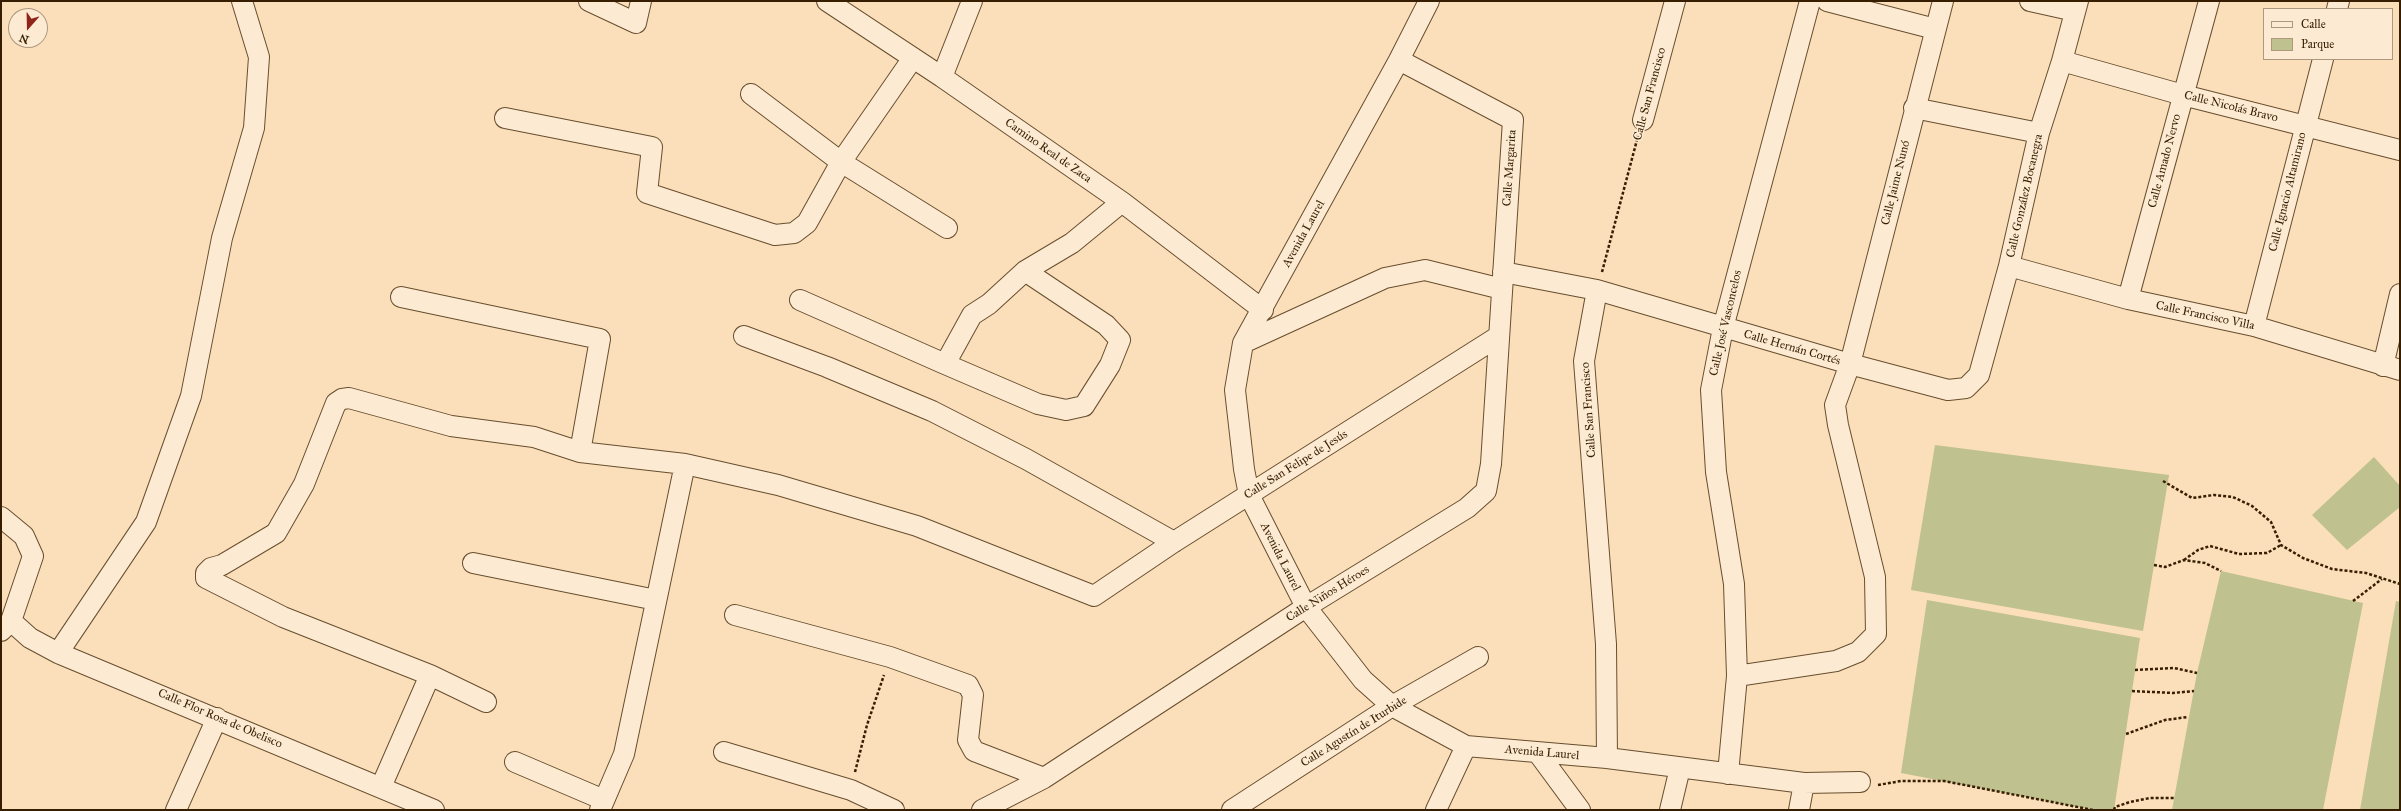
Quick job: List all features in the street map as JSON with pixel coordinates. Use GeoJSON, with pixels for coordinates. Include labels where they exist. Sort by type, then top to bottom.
{"type":"FeatureCollection","features":[{"type":"Feature","properties":{"kind":"street"},"geometry":{"type":"LineString","coordinates":[[58,653],[146,522],[191,396],[222,238],[254,128],[259,58],[242,1]]}},
{"type":"Feature","properties":{"kind":"street"},"geometry":{"type":"LineString","coordinates":[[589,1],[636,23],[641,1]]}},
{"type":"Feature","properties":{"kind":"street","name":"Camino Real de Zaca"},"geometry":{"type":"LineString","coordinates":[[828,1],[942,77],[1122,202],[1262,310]]}},
{"type":"Feature","properties":{"kind":"street"},"geometry":{"type":"LineString","coordinates":[[942,77],[972,1]]}},
{"type":"Feature","properties":{"kind":"street","name":"Avenida Laurel"},"geometry":{"type":"LineString","coordinates":[[1428,1],[1400,60],[1243,343],[1235,390],[1244,469],[1249,495],[1306,607],[1363,680],[1392,706],[1466,746],[1607,758],[1804,783],[1860,782]]}},
{"type":"Feature","properties":{"kind":"street","name":"Calle San Francisco"},"geometry":{"type":"LineString","coordinates":[[1643,120],[1675,1]]}},
{"type":"Feature","properties":{"kind":"street","name":"Calle José Vasconcelos"},"geometry":{"type":"LineString","coordinates":[[1728,774],[1737,676],[1734,584],[1716,472],[1711,390],[1723,328],[1810,1]]}},
{"type":"Feature","properties":{"kind":"street"},"geometry":{"type":"LineString","coordinates":[[1827,1],[1935,29]]}},
{"type":"Feature","properties":{"kind":"street","name":"Calle Jaime Nunó"},"geometry":{"type":"LineString","coordinates":[[1850,364],[1914,108],[1943,1]]}},
{"type":"Feature","properties":{"kind":"street"},"geometry":{"type":"LineString","coordinates":[[2030,1],[2076,6]]}},
{"type":"Feature","properties":{"kind":"street","name":"Calle Amado Nervo"},"geometry":{"type":"LineString","coordinates":[[2128,299],[2209,1]]}},
{"type":"Feature","properties":{"kind":"street","name":"Calle González Bocanegra"},"geometry":{"type":"LineString","coordinates":[[1966,388],[1979,375],[2009,266],[2039,133],[2062,61],[2076,6]]}},
{"type":"Feature","properties":{"kind":"street"},"geometry":{"type":"LineString","coordinates":[[506,118],[652,147],[648,193],[775,235],[794,233],[807,223],[841,162],[913,58]]}},
{"type":"Feature","properties":{"kind":"street","name":"Calle Margarita"},"geometry":{"type":"LineString","coordinates":[[1400,60],[1513,120],[1503,281]]}},
{"type":"Feature","properties":{"kind":"street","name":"Calle Ignacio Altamirano"},"geometry":{"type":"LineString","coordinates":[[2254,326],[2323,60]]}},
{"type":"Feature","properties":{"kind":"street","name":"Calle Nicolás Bravo"},"geometry":{"type":"LineString","coordinates":[[2062,61],[2183,95],[2400,150]]}},
{"type":"Feature","properties":{"kind":"street"},"geometry":{"type":"LineString","coordinates":[[751,94],[841,162],[947,228]]}},
{"type":"Feature","properties":{"kind":"street"},"geometry":{"type":"LineString","coordinates":[[1914,108],[2039,133]]}},
{"type":"Feature","properties":{"kind":"street"},"geometry":{"type":"LineString","coordinates":[[946,364],[972,314],[989,304],[1026,271],[1072,243],[1122,202]]}},
{"type":"Feature","properties":{"kind":"street","name":"Calle Francisco Villa"},"geometry":{"type":"LineString","coordinates":[[2009,266],[2128,299],[2254,326],[2391,368]]}},
{"type":"Feature","properties":{"kind":"street","name":"Calle Hernán Cortés"},"geometry":{"type":"LineString","coordinates":[[1243,343],[1385,278],[1425,270],[1503,281],[1597,290],[1850,364],[1948,390],[1966,388]]}},
{"type":"Feature","properties":{"kind":"street"},"geometry":{"type":"LineString","coordinates":[[800,300],[1038,404],[1066,410],[1084,406],[1110,365],[1120,340],[1106,325],[1026,271]]}},
{"type":"Feature","properties":{"kind":"street","name":"Calle Niños Héroes"},"geometry":{"type":"LineString","coordinates":[[982,810],[1044,778],[1306,607],[1467,508],[1486,491],[1491,464],[1503,281]]}},
{"type":"Feature","properties":{"kind":"street","name":"Calle San Francisco"},"geometry":{"type":"LineString","coordinates":[[1597,290],[1584,361],[1606,644],[1607,758]]}},
{"type":"Feature","properties":{"kind":"street"},"geometry":{"type":"LineString","coordinates":[[2391,368],[2400,294]]}},
{"type":"Feature","properties":{"kind":"street"},"geometry":{"type":"LineString","coordinates":[[401,298],[600,339],[580,452]]}},
{"type":"Feature","properties":{"kind":"street"},"geometry":{"type":"LineString","coordinates":[[744,336],[827,367],[932,411],[1026,460],[1174,542]]}},
{"type":"Feature","properties":{"kind":"street","name":"Calle San Felipe de Jesús"},"geometry":{"type":"LineString","coordinates":[[685,464],[778,484],[917,526],[1094,596],[1174,542],[1499,336]]}},
{"type":"Feature","properties":{"kind":"street"},"geometry":{"type":"LineString","coordinates":[[1737,676],[1836,661],[1858,652],[1876,634],[1875,577],[1838,426],[1835,405],[1850,364]]}},
{"type":"Feature","properties":{"kind":"street"},"geometry":{"type":"LineString","coordinates":[[486,702],[430,675],[283,617],[211,582],[206,578],[206,572],[276,533],[304,484],[336,404],[342,399],[349,398],[451,426],[534,437],[580,452],[685,464],[624,754],[602,805],[515,762]]}},
{"type":"Feature","properties":{"kind":"street"},"geometry":{"type":"LineString","coordinates":[[1,517],[24,536],[33,556],[6,626]]}},
{"type":"Feature","properties":{"kind":"street"},"geometry":{"type":"LineString","coordinates":[[473,563],[656,600]]}},
{"type":"Feature","properties":{"kind":"street"},"geometry":{"type":"LineString","coordinates":[[735,615],[890,657],[968,686],[973,695],[968,740],[974,751],[1044,778]]}},
{"type":"Feature","properties":{"kind":"street","name":"Calle Flor Rosa de Obelisco"},"geometry":{"type":"LineString","coordinates":[[6,626],[58,653],[217,718],[434,810]]}},
{"type":"Feature","properties":{"kind":"street","name":"Calle Agustín de Iturbide"},"geometry":{"type":"LineString","coordinates":[[1232,810],[1392,706],[1478,657]]}},
{"type":"Feature","properties":{"kind":"street"},"geometry":{"type":"LineString","coordinates":[[381,787],[430,675]]}},
{"type":"Feature","properties":{"kind":"street"},"geometry":{"type":"LineString","coordinates":[[176,810],[217,718]]}},
{"type":"Feature","properties":{"kind":"street"},"geometry":{"type":"LineString","coordinates":[[1436,810],[1466,746]]}},
{"type":"Feature","properties":{"kind":"street"},"geometry":{"type":"LineString","coordinates":[[724,752],[850,790],[894,810]]}},
{"type":"Feature","properties":{"kind":"street"},"geometry":{"type":"LineString","coordinates":[[1538,752],[1580,810]]}},
{"type":"Feature","properties":{"kind":"street"},"geometry":{"type":"LineString","coordinates":[[1670,810],[1680,768]]}},
{"type":"Feature","properties":{"kind":"street"},"geometry":{"type":"LineString","coordinates":[[1799,810],[1804,783]]}},
{"type":"Feature","properties":{"kind":"path","name":"Calle San Francisco"},"geometry":{"type":"LineString","coordinates":[[1597,290],[1643,120]]}},
{"type":"Feature","properties":{"kind":"path"},"geometry":{"type":"LineString","coordinates":[[2163,481],[2192,498],[2214,496],[2233,498],[2252,506],[2271,522],[2281,545],[2303,558],[2332,569],[2366,573],[2400,584]]}},
{"type":"Feature","properties":{"kind":"path"},"geometry":{"type":"LineString","coordinates":[[2154,565],[2165,567],[2184,560],[2198,550],[2210,546],[2239,554],[2267,553],[2281,545]]}},
{"type":"Feature","properties":{"kind":"path"},"geometry":{"type":"LineString","coordinates":[[2184,560],[2205,563],[2221,571]]}},
{"type":"Feature","properties":{"kind":"path"},"geometry":{"type":"LineString","coordinates":[[2353,601],[2382,578]]}},
{"type":"Feature","properties":{"kind":"path"},"geometry":{"type":"LineString","coordinates":[[850,790],[867,725],[890,657]]}},
{"type":"Feature","properties":{"kind":"path"},"geometry":{"type":"LineString","coordinates":[[2135,670],[2174,668],[2197,673]]}},
{"type":"Feature","properties":{"kind":"path"},"geometry":{"type":"LineString","coordinates":[[2132,691],[2173,693],[2194,691]]}},
{"type":"Feature","properties":{"kind":"path"},"geometry":{"type":"LineString","coordinates":[[2126,734],[2165,720],[2188,717]]}},
{"type":"Feature","properties":{"kind":"path"},"geometry":{"type":"LineString","coordinates":[[1860,782],[1882,786],[1901,781],[1944,781],[2093,810]]}},
{"type":"Feature","properties":{"kind":"path"},"geometry":{"type":"LineString","coordinates":[[2114,810],[2115,808],[2130,802],[2150,798],[2174,798]]}},
{"type":"Feature","properties":{"kind":"green space"},"geometry":{"type":"Polygon","coordinates":[[[1935,445],[2169,475],[2143,631],[1911,590],[1935,445]]]}},
{"type":"Feature","properties":{"kind":"green space"},"geometry":{"type":"Polygon","coordinates":[[[2374,457],[2400,486],[2400,507],[2347,550],[2312,515],[2374,457]]]}},
{"type":"Feature","properties":{"kind":"green space"},"geometry":{"type":"Polygon","coordinates":[[[2221,571],[2363,603],[2323,810],[2172,810],[2197,673],[2221,571]]]}},
{"type":"Feature","properties":{"kind":"green space"},"geometry":{"type":"Polygon","coordinates":[[[1927,600],[2140,638],[2114,810],[2093,810],[1901,773],[1927,600]]]}},
{"type":"Feature","properties":{"kind":"green space"},"geometry":{"type":"Polygon","coordinates":[[[2396,601],[2400,602],[2400,810],[2360,810],[2396,601]]]}}]}
